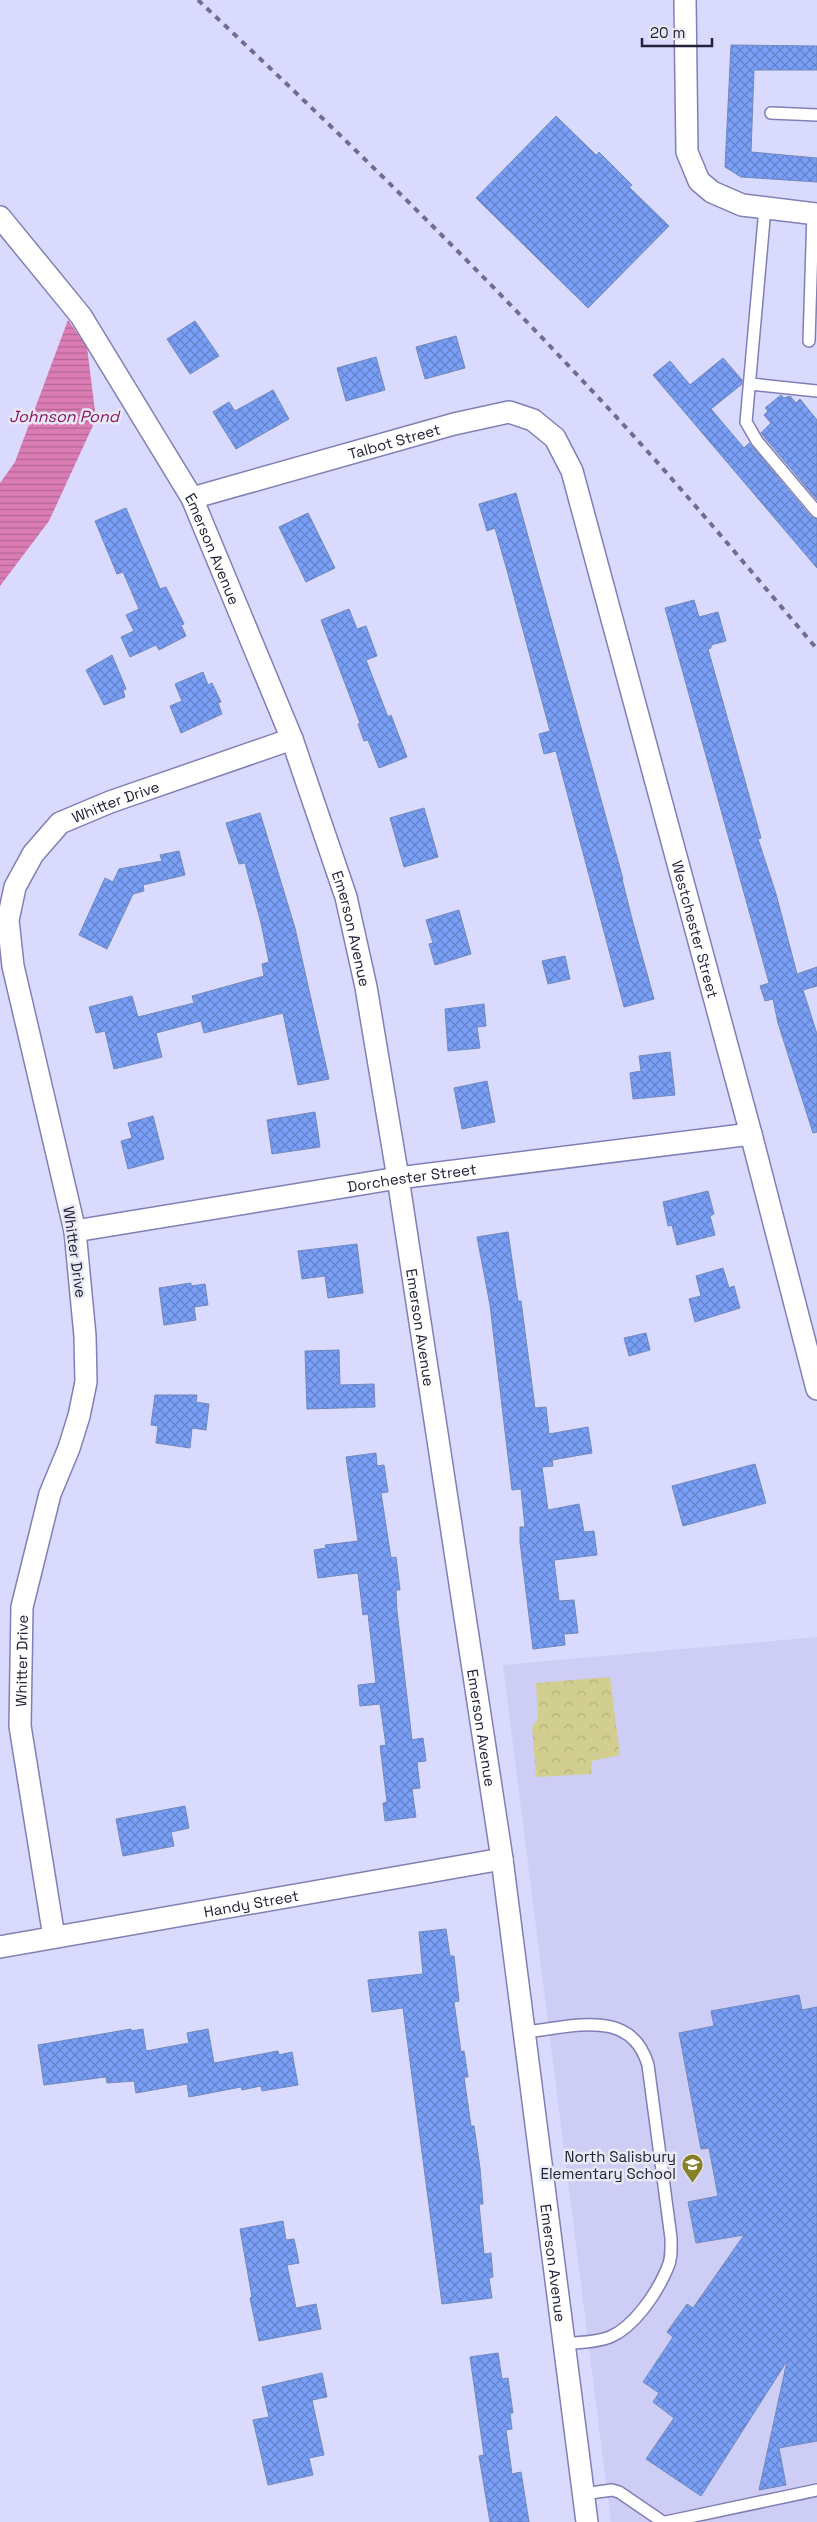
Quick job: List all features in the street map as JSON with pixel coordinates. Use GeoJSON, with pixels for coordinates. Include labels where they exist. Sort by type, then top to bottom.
{"type":"FeatureCollection","features":[{"type":"Feature","properties":{"kind":"street"},"geometry":{"type":"LineString","coordinates":[[685,0],[687,152],[699,181],[712,192],[742,205],[815,214]]}},
{"type":"Feature","properties":{"kind":"street","name":"Emerson Avenue"},"geometry":{"type":"LineString","coordinates":[[0,217],[81,316],[192,498],[292,739],[346,897],[366,986],[398,1178],[502,1859],[587,2522]]}},
{"type":"Feature","properties":{"kind":"street","name":"Talbot Street"},"geometry":{"type":"LineString","coordinates":[[192,498],[454,424],[509,412],[533,420],[555,438],[572,471]]}},
{"type":"Feature","properties":{"kind":"street","name":"Westchester Street"},"geometry":{"type":"LineString","coordinates":[[572,471],[751,1134],[817,1388]]}},
{"type":"Feature","properties":{"kind":"street","name":"Whitter Drive"},"geometry":{"type":"LineString","coordinates":[[54,1937],[20,1726],[22,1607],[50,1494],[69,1448],[86,1382],[86,1336],[75,1231],[13,966],[8,920],[15,887],[33,854],[60,823],[110,802],[292,739]]}},
{"type":"Feature","properties":{"kind":"street","name":"Dorchester Street"},"geometry":{"type":"LineString","coordinates":[[75,1231],[398,1178],[751,1134]]}},
{"type":"Feature","properties":{"kind":"street","name":"Handy Street"},"geometry":{"type":"LineString","coordinates":[[0,1947],[502,1859]]}},
{"type":"Feature","properties":{"kind":"lane"},"geometry":{"type":"LineString","coordinates":[[771,113],[817,115]]}},
{"type":"Feature","properties":{"kind":"lane"},"geometry":{"type":"LineString","coordinates":[[765,208],[751,384],[746,422],[757,441],[817,512]]}},
{"type":"Feature","properties":{"kind":"lane"},"geometry":{"type":"LineString","coordinates":[[809,341],[815,214]]}},
{"type":"Feature","properties":{"kind":"lane"},"geometry":{"type":"LineString","coordinates":[[751,384],[816,392]]}},
{"type":"Feature","properties":{"kind":"lane"},"geometry":{"type":"LineString","coordinates":[[524,2032],[598,2025],[612,2026],[634,2038],[643,2048],[648,2064],[670,2238],[671,2254],[668,2268],[659,2285],[624,2328],[612,2336],[598,2341],[563,2344]]}},
{"type":"Feature","properties":{"kind":"lane"},"geometry":{"type":"LineString","coordinates":[[583,2494],[612,2490],[619,2492],[664,2522],[817,2490]]}},
{"type":"Feature","properties":{"kind":"shaded area","name":"North Salisbury Elementary School"},"geometry":{"type":"Polygon","coordinates":[[[817,1637],[817,2522],[611,2522],[503,1665],[817,1637]]]}},
{"type":"Feature","properties":{"kind":"green space"},"geometry":{"type":"Polygon","coordinates":[[[610,1677],[620,1755],[592,1761],[591,1774],[536,1777],[532,1727],[538,1719],[536,1683],[610,1677]]]}},
{"type":"Feature","properties":{"kind":"water","name":"Johnson Pond"},"geometry":{"type":"Polygon","coordinates":[[[68,320],[87,347],[96,419],[49,521],[0,586],[0,483],[15,462],[68,320]]]}},
{"type":"Feature","properties":{"kind":"building"},"geometry":{"type":"Polygon","coordinates":[[[731,45],[817,46],[817,70],[754,70],[751,152],[817,158],[817,182],[741,177],[725,167],[731,45]]]}},
{"type":"Feature","properties":{"kind":"building"},"geometry":{"type":"Polygon","coordinates":[[[556,116],[596,155],[599,152],[632,185],[629,187],[669,226],[588,308],[476,198],[556,116]]]}},
{"type":"Feature","properties":{"kind":"building"},"geometry":{"type":"Polygon","coordinates":[[[195,321],[219,356],[190,374],[167,339],[195,321]]]}},
{"type":"Feature","properties":{"kind":"building"},"geometry":{"type":"Polygon","coordinates":[[[456,336],[465,368],[425,379],[416,347],[456,336]]]}},
{"type":"Feature","properties":{"kind":"building"},"geometry":{"type":"Polygon","coordinates":[[[376,357],[385,390],[346,401],[337,368],[376,357]]]}},
{"type":"Feature","properties":{"kind":"building"},"geometry":{"type":"Polygon","coordinates":[[[723,358],[742,380],[742,384],[711,409],[744,448],[749,443],[811,517],[817,519],[817,568],[653,375],[670,361],[690,385],[723,358]]]}},
{"type":"Feature","properties":{"kind":"building"},"geometry":{"type":"Polygon","coordinates":[[[273,390],[289,419],[236,449],[213,412],[229,402],[235,411],[273,390]]]}},
{"type":"Feature","properties":{"kind":"building"},"geometry":{"type":"Polygon","coordinates":[[[781,395],[784,398],[790,396],[796,403],[800,399],[817,420],[817,500],[761,433],[771,423],[764,415],[768,411],[765,408],[781,395]]]}},
{"type":"Feature","properties":{"kind":"building"},"geometry":{"type":"Polygon","coordinates":[[[516,493],[623,879],[654,999],[624,1007],[556,751],[544,754],[539,734],[550,731],[495,528],[487,531],[479,504],[516,493]]]}},
{"type":"Feature","properties":{"kind":"building"},"geometry":{"type":"Polygon","coordinates":[[[126,508],[160,589],[166,587],[184,624],[181,625],[186,636],[159,650],[156,645],[130,657],[121,637],[134,631],[126,615],[139,609],[123,572],[117,574],[95,521],[126,508]]]}},
{"type":"Feature","properties":{"kind":"building"},"geometry":{"type":"Polygon","coordinates":[[[308,513],[335,568],[306,582],[279,527],[308,513]]]}},
{"type":"Feature","properties":{"kind":"building"},"geometry":{"type":"Polygon","coordinates":[[[694,600],[699,617],[718,612],[726,641],[711,645],[711,648],[708,649],[761,838],[758,839],[776,894],[797,974],[817,967],[817,986],[803,990],[817,1034],[817,1132],[813,1133],[778,1023],[773,999],[765,1001],[760,986],[769,983],[665,608],[694,600]]]}},
{"type":"Feature","properties":{"kind":"building"},"geometry":{"type":"Polygon","coordinates":[[[349,609],[357,629],[366,626],[377,656],[366,660],[388,717],[391,715],[407,757],[379,768],[368,740],[364,741],[358,724],[360,723],[321,620],[349,609]]]}},
{"type":"Feature","properties":{"kind":"building"},"geometry":{"type":"Polygon","coordinates":[[[112,655],[126,689],[123,690],[125,697],[104,705],[86,670],[112,655]]]}},
{"type":"Feature","properties":{"kind":"building"},"geometry":{"type":"Polygon","coordinates":[[[203,672],[208,685],[212,683],[221,702],[218,703],[222,714],[181,733],[170,706],[182,701],[175,684],[203,672]]]}},
{"type":"Feature","properties":{"kind":"building"},"geometry":{"type":"Polygon","coordinates":[[[424,808],[438,857],[404,867],[390,818],[424,808]]]}},
{"type":"Feature","properties":{"kind":"building"},"geometry":{"type":"Polygon","coordinates":[[[260,813],[295,928],[329,1079],[298,1085],[283,1013],[204,1033],[201,1021],[156,1033],[162,1057],[114,1069],[105,1031],[96,1033],[89,1007],[132,996],[138,1017],[194,1003],[192,996],[264,976],[262,964],[269,962],[261,923],[245,863],[239,864],[226,823],[260,813]]]}},
{"type":"Feature","properties":{"kind":"building"},"geometry":{"type":"Polygon","coordinates":[[[179,851],[185,875],[143,885],[144,891],[133,894],[107,949],[79,935],[105,878],[113,882],[119,869],[162,861],[160,855],[179,851]]]}},
{"type":"Feature","properties":{"kind":"building"},"geometry":{"type":"Polygon","coordinates":[[[459,910],[471,954],[435,965],[429,944],[433,943],[426,920],[459,910]]]}},
{"type":"Feature","properties":{"kind":"building"},"geometry":{"type":"Polygon","coordinates":[[[565,956],[570,979],[548,984],[542,961],[565,956]]]}},
{"type":"Feature","properties":{"kind":"building"},"geometry":{"type":"Polygon","coordinates":[[[484,1004],[486,1026],[477,1027],[480,1048],[448,1051],[445,1009],[484,1004]]]}},
{"type":"Feature","properties":{"kind":"building"},"geometry":{"type":"Polygon","coordinates":[[[670,1052],[675,1095],[633,1099],[630,1073],[641,1071],[639,1056],[670,1052]]]}},
{"type":"Feature","properties":{"kind":"building"},"geometry":{"type":"Polygon","coordinates":[[[487,1081],[495,1122],[462,1129],[454,1088],[487,1081]]]}},
{"type":"Feature","properties":{"kind":"building"},"geometry":{"type":"Polygon","coordinates":[[[315,1112],[320,1147],[272,1154],[267,1120],[315,1112]]]}},
{"type":"Feature","properties":{"kind":"building"},"geometry":{"type":"Polygon","coordinates":[[[153,1116],[164,1159],[128,1169],[121,1141],[132,1138],[128,1123],[153,1116]]]}},
{"type":"Feature","properties":{"kind":"building"},"geometry":{"type":"Polygon","coordinates":[[[708,1191],[714,1214],[710,1216],[715,1235],[677,1245],[672,1225],[668,1226],[663,1202],[708,1191]]]}},
{"type":"Feature","properties":{"kind":"building"},"geometry":{"type":"Polygon","coordinates":[[[508,1232],[518,1301],[521,1301],[535,1408],[546,1407],[549,1434],[588,1427],[592,1453],[552,1460],[553,1466],[542,1467],[548,1510],[579,1504],[584,1532],[594,1531],[597,1555],[554,1560],[559,1601],[574,1600],[578,1633],[564,1634],[565,1645],[533,1649],[520,1542],[520,1527],[525,1527],[521,1489],[512,1490],[490,1305],[477,1237],[508,1232]]]}},
{"type":"Feature","properties":{"kind":"building"},"geometry":{"type":"Polygon","coordinates":[[[357,1244],[363,1293],[328,1298],[325,1276],[302,1279],[298,1251],[357,1244]]]}},
{"type":"Feature","properties":{"kind":"building"},"geometry":{"type":"Polygon","coordinates":[[[723,1268],[729,1288],[734,1286],[740,1308],[695,1322],[689,1299],[701,1296],[696,1276],[723,1268]]]}},
{"type":"Feature","properties":{"kind":"building"},"geometry":{"type":"Polygon","coordinates":[[[191,1283],[191,1286],[205,1284],[208,1305],[194,1307],[196,1320],[164,1325],[159,1288],[191,1283]]]}},
{"type":"Feature","properties":{"kind":"building"},"geometry":{"type":"Polygon","coordinates":[[[646,1333],[650,1350],[629,1356],[624,1338],[646,1333]]]}},
{"type":"Feature","properties":{"kind":"building"},"geometry":{"type":"Polygon","coordinates":[[[339,1350],[340,1385],[374,1384],[375,1407],[307,1409],[305,1351],[339,1350]]]}},
{"type":"Feature","properties":{"kind":"building"},"geometry":{"type":"Polygon","coordinates":[[[155,1395],[197,1395],[196,1402],[209,1404],[206,1430],[192,1428],[190,1448],[156,1443],[158,1426],[151,1425],[155,1395]]]}},
{"type":"Feature","properties":{"kind":"building"},"geometry":{"type":"Polygon","coordinates":[[[376,1453],[377,1466],[384,1465],[388,1492],[381,1493],[391,1558],[396,1557],[400,1590],[396,1590],[397,1611],[412,1740],[423,1738],[426,1761],[417,1762],[420,1788],[412,1789],[416,1817],[385,1821],[383,1803],[387,1802],[380,1746],[386,1745],[380,1704],[360,1706],[358,1685],[376,1683],[368,1614],[363,1615],[358,1573],[318,1578],[314,1550],[326,1548],[325,1545],[358,1541],[346,1457],[376,1453]]]}},
{"type":"Feature","properties":{"kind":"building"},"geometry":{"type":"Polygon","coordinates":[[[755,1464],[766,1503],[683,1526],[672,1486],[755,1464]]]}},
{"type":"Feature","properties":{"kind":"building"},"geometry":{"type":"Polygon","coordinates":[[[185,1806],[189,1828],[171,1832],[174,1846],[123,1856],[116,1819],[185,1806]]]}},
{"type":"Feature","properties":{"kind":"building"},"geometry":{"type":"Polygon","coordinates":[[[446,1929],[450,1956],[454,1956],[459,2001],[454,2002],[461,2052],[464,2051],[468,2077],[464,2077],[471,2126],[474,2126],[480,2168],[483,2204],[479,2204],[484,2254],[491,2253],[493,2277],[489,2278],[492,2298],[442,2304],[403,2008],[372,2012],[368,1980],[423,1974],[419,1932],[446,1929]]]}},
{"type":"Feature","properties":{"kind":"building"},"geometry":{"type":"Polygon","coordinates":[[[799,1995],[802,2010],[817,2007],[817,2441],[779,2448],[786,2485],[759,2490],[787,2361],[701,2496],[646,2459],[674,2418],[653,2402],[659,2393],[643,2382],[673,2337],[667,2332],[687,2304],[693,2308],[744,2235],[696,2243],[688,2202],[718,2196],[709,2148],[701,2149],[679,2033],[714,2026],[711,2011],[799,1995]]]}},
{"type":"Feature","properties":{"kind":"building"},"geometry":{"type":"Polygon","coordinates":[[[131,2029],[131,2031],[143,2029],[146,2051],[189,2043],[187,2033],[208,2029],[214,2063],[278,2051],[279,2055],[292,2052],[298,2085],[262,2091],[261,2086],[242,2090],[241,2087],[189,2097],[187,2084],[136,2093],[134,2081],[107,2083],[106,2077],[44,2085],[38,2045],[131,2029]]]}},
{"type":"Feature","properties":{"kind":"building"},"geometry":{"type":"Polygon","coordinates":[[[283,2221],[286,2240],[294,2239],[299,2263],[287,2265],[296,2308],[316,2304],[321,2329],[259,2341],[250,2298],[252,2297],[240,2229],[283,2221]]]}},
{"type":"Feature","properties":{"kind":"building"},"geometry":{"type":"Polygon","coordinates":[[[498,2353],[502,2379],[508,2378],[513,2413],[510,2413],[512,2429],[506,2430],[512,2474],[521,2472],[529,2522],[490,2522],[479,2456],[484,2455],[470,2357],[498,2353]]]}},
{"type":"Feature","properties":{"kind":"building"},"geometry":{"type":"Polygon","coordinates":[[[322,2373],[327,2397],[312,2400],[324,2455],[309,2458],[313,2475],[268,2485],[253,2420],[269,2417],[262,2387],[322,2373]]]}},
{"type":"Feature","properties":{"kind":"railway"},"geometry":{"type":"LineString","coordinates":[[198,0],[400,194],[547,343],[652,456],[817,649]]}},
{"type":"Feature","properties":{"kind":"place","name":"North Salisbury Elementary School"},"geometry":{"type":"Point","coordinates":[692,2184]}}]}
